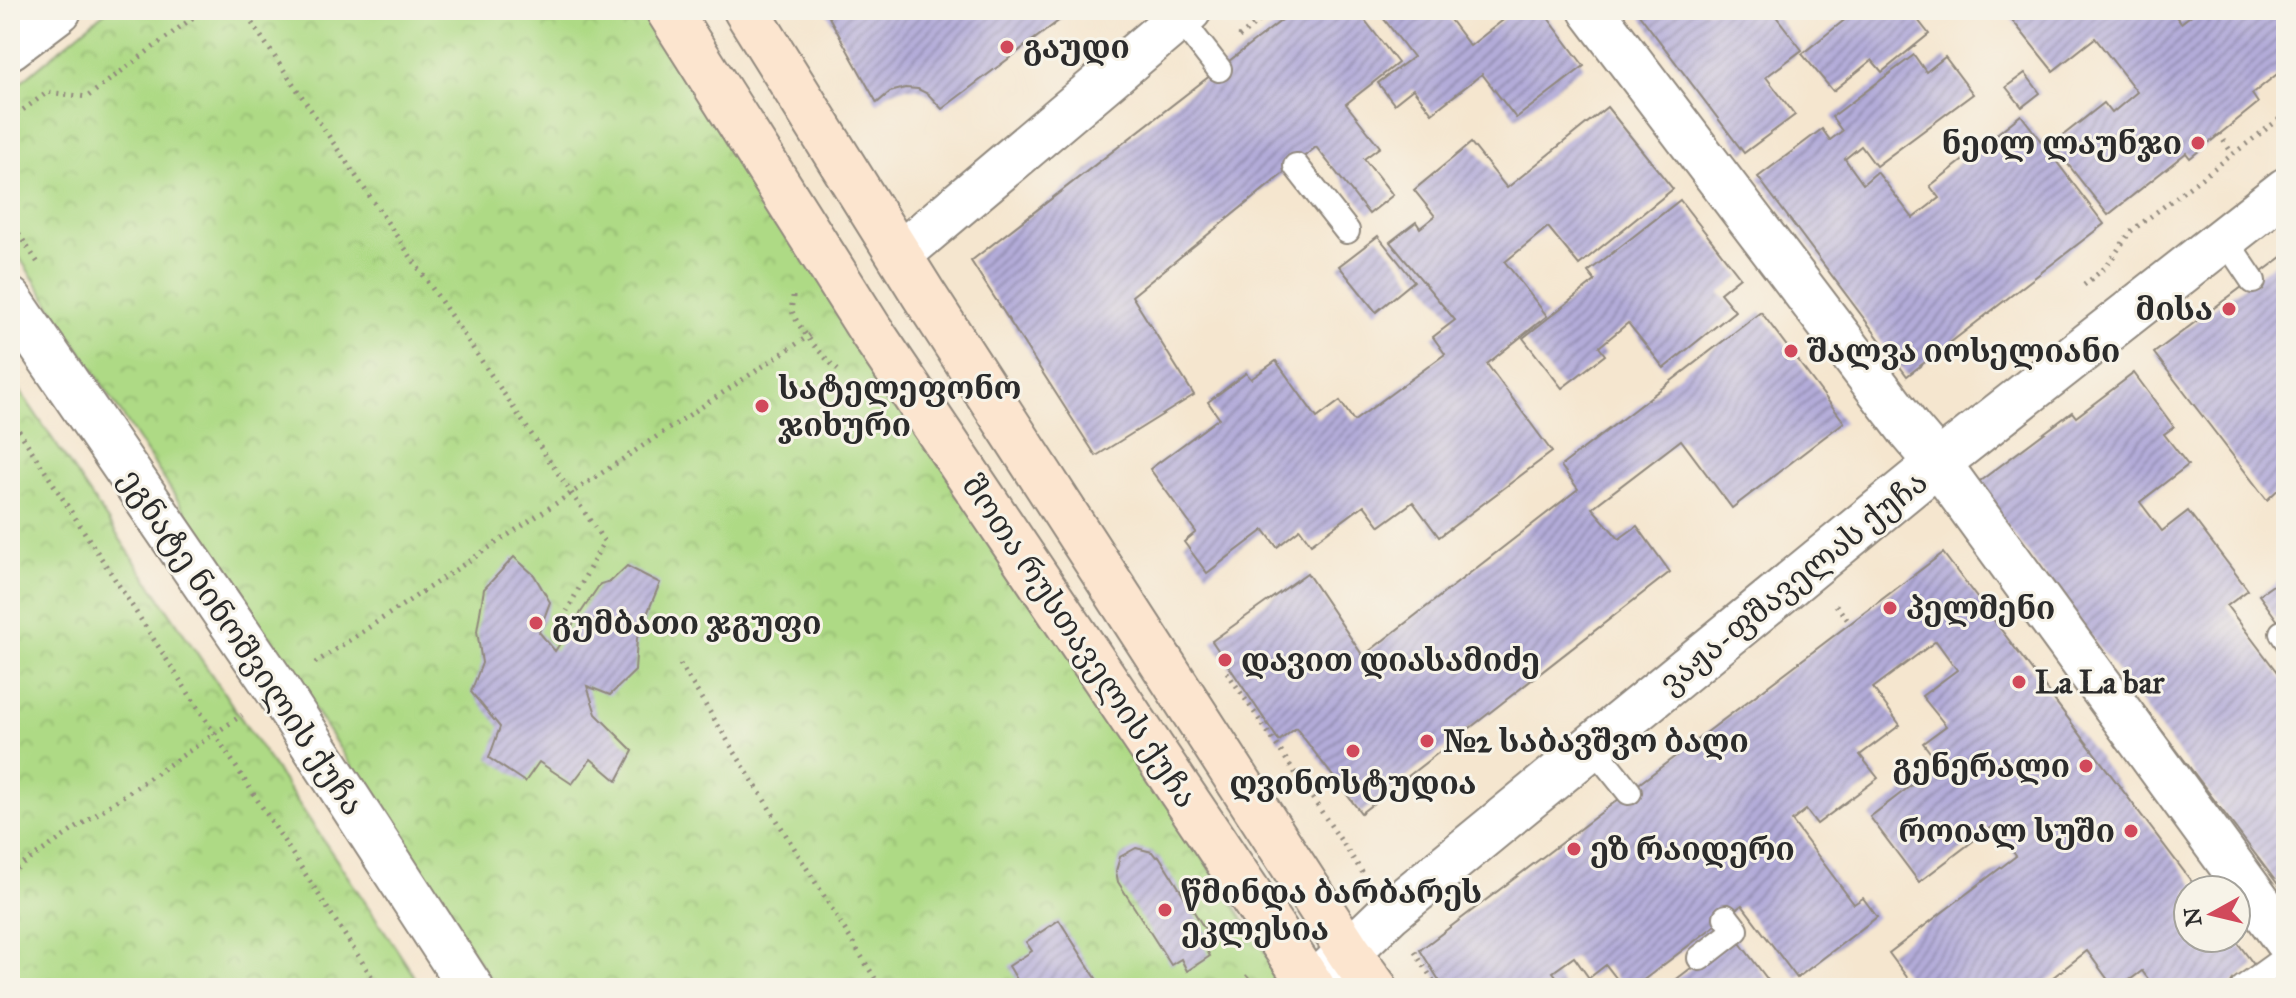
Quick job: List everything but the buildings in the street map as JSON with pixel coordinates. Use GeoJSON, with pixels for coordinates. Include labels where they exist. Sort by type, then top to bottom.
{"type":"FeatureCollection","features":[{"type":"Feature","properties":{"kind":"main road","name":"შოთა რუსთაველის ქუჩა"},"geometry":{"type":"LineString","coordinates":[[668,10],[854,305],[1312,988]]}},
{"type":"Feature","properties":{"kind":"main road","name":"შოთა რუსთაველის ქუჩა"},"geometry":{"type":"LineString","coordinates":[[746,10],[900,254],[1375,988]]}},
{"type":"Feature","properties":{"kind":"street"},"geometry":{"type":"LineString","coordinates":[[10,47],[59,10]]}},
{"type":"Feature","properties":{"kind":"street"},"geometry":{"type":"LineString","coordinates":[[1593,11],[1909,429],[1938,463],[2286,940]]}},
{"type":"Feature","properties":{"kind":"street"},"geometry":{"type":"LineString","coordinates":[[900,254],[1180,13]]}},
{"type":"Feature","properties":{"kind":"street","name":"ვაჟა-ფშაველას ქუჩა"},"geometry":{"type":"LineString","coordinates":[[1312,988],[1390,912],[1592,746],[1938,463],[2286,190]]}},
{"type":"Feature","properties":{"kind":"street","name":"ეგნატე ნინოშვილის ქუჩა"},"geometry":{"type":"LineString","coordinates":[[10,300],[277,689],[471,988]]}},
{"type":"Feature","properties":{"kind":"lane"},"geometry":{"type":"LineString","coordinates":[[1180,13],[1219,69]]}},
{"type":"Feature","properties":{"kind":"lane"},"geometry":{"type":"LineString","coordinates":[[1296,166],[1347,231]]}},
{"type":"Feature","properties":{"kind":"lane"},"geometry":{"type":"LineString","coordinates":[[2224,238],[2253,281]]}},
{"type":"Feature","properties":{"kind":"lane"},"geometry":{"type":"LineString","coordinates":[[1592,746],[1629,792]]}},
{"type":"Feature","properties":{"kind":"lane"},"geometry":{"type":"LineString","coordinates":[[1700,958],[1736,930],[1726,917]]}},
{"type":"Feature","properties":{"kind":"lane"},"geometry":{"type":"LineString","coordinates":[[2243,988],[2286,957]]}},
{"type":"Feature","properties":{"kind":"path"},"geometry":{"type":"LineString","coordinates":[[10,119],[48,92],[87,97],[203,10]]}},
{"type":"Feature","properties":{"kind":"path"},"geometry":{"type":"LineString","coordinates":[[243,10],[604,541],[567,611]]}},
{"type":"Feature","properties":{"kind":"path"},"geometry":{"type":"LineString","coordinates":[[2082,286],[2107,266],[2130,232],[2286,114]]}},
{"type":"Feature","properties":{"kind":"path"},"geometry":{"type":"LineString","coordinates":[[2219,134],[2232,153]]}},
{"type":"Feature","properties":{"kind":"path"},"geometry":{"type":"LineString","coordinates":[[10,873],[277,689],[854,305]]}},
{"type":"Feature","properties":{"kind":"path"},"geometry":{"type":"LineString","coordinates":[[10,417],[379,988]]}},
{"type":"Feature","properties":{"kind":"path"},"geometry":{"type":"LineString","coordinates":[[1831,599],[1850,623]]}},
{"type":"Feature","properties":{"kind":"path"},"geometry":{"type":"LineString","coordinates":[[680,664],[881,988]]}},
{"type":"Feature","properties":{"kind":"path"},"geometry":{"type":"LineString","coordinates":[[1365,876],[1377,866]]}},
{"type":"Feature","properties":{"kind":"path"},"geometry":{"type":"LineString","coordinates":[[1412,947],[1438,988]]}},
{"type":"Feature","properties":{"kind":"path"},"geometry":{"type":"LineString","coordinates":[[10,976],[20,988]]}},
{"type":"Feature","properties":{"kind":"green space"},"geometry":{"type":"Polygon","coordinates":[[[107,10],[650,10],[1270,960],[1275,973],[1271,988],[496,988],[10,243],[10,91],[107,10]]]}},
{"type":"Feature","properties":{"kind":"green space"},"geometry":{"type":"Polygon","coordinates":[[[10,376],[394,945],[422,988],[10,988],[10,376]]]}},
{"type":"Feature","properties":{"kind":"place","name":"გაუდი"},"geometry":{"type":"Point","coordinates":[1007,47]}},
{"type":"Feature","properties":{"kind":"place","name":"ნეილ ლაუნჯი"},"geometry":{"type":"Point","coordinates":[2198,143]}},
{"type":"Feature","properties":{"kind":"place","name":"მისა"},"geometry":{"type":"Point","coordinates":[2229,309]}},
{"type":"Feature","properties":{"kind":"place","name":"შალვა იოსელიანი"},"geometry":{"type":"Point","coordinates":[1791,351]}},
{"type":"Feature","properties":{"kind":"place","name":"სატელეფონო ჯიხური"},"geometry":{"type":"Point","coordinates":[762,406]}},
{"type":"Feature","properties":{"kind":"place","name":"პელმენი"},"geometry":{"type":"Point","coordinates":[1890,608]}},
{"type":"Feature","properties":{"kind":"place","name":"გუმბათი ჯგუფი"},"geometry":{"type":"Point","coordinates":[536,623]}},
{"type":"Feature","properties":{"kind":"place","name":"დავით დიასამიძე"},"geometry":{"type":"Point","coordinates":[1225,660]}},
{"type":"Feature","properties":{"kind":"place","name":"La La bar"},"geometry":{"type":"Point","coordinates":[2019,682]}},
{"type":"Feature","properties":{"kind":"place","name":"№2 საბავშვო ბაღი"},"geometry":{"type":"Point","coordinates":[1427,741]}},
{"type":"Feature","properties":{"kind":"place","name":"ღვინოსტუდია"},"geometry":{"type":"Point","coordinates":[1353,751]}},
{"type":"Feature","properties":{"kind":"place","name":"გენერალი"},"geometry":{"type":"Point","coordinates":[2086,766]}},
{"type":"Feature","properties":{"kind":"place","name":"როიალ სუში"},"geometry":{"type":"Point","coordinates":[2131,831]}},
{"type":"Feature","properties":{"kind":"place","name":"ეზ რაიდერი"},"geometry":{"type":"Point","coordinates":[1574,849]}},
{"type":"Feature","properties":{"kind":"place","name":"წმინდა ბარბარეს ეკლესია"},"geometry":{"type":"Point","coordinates":[1165,910]}}]}
